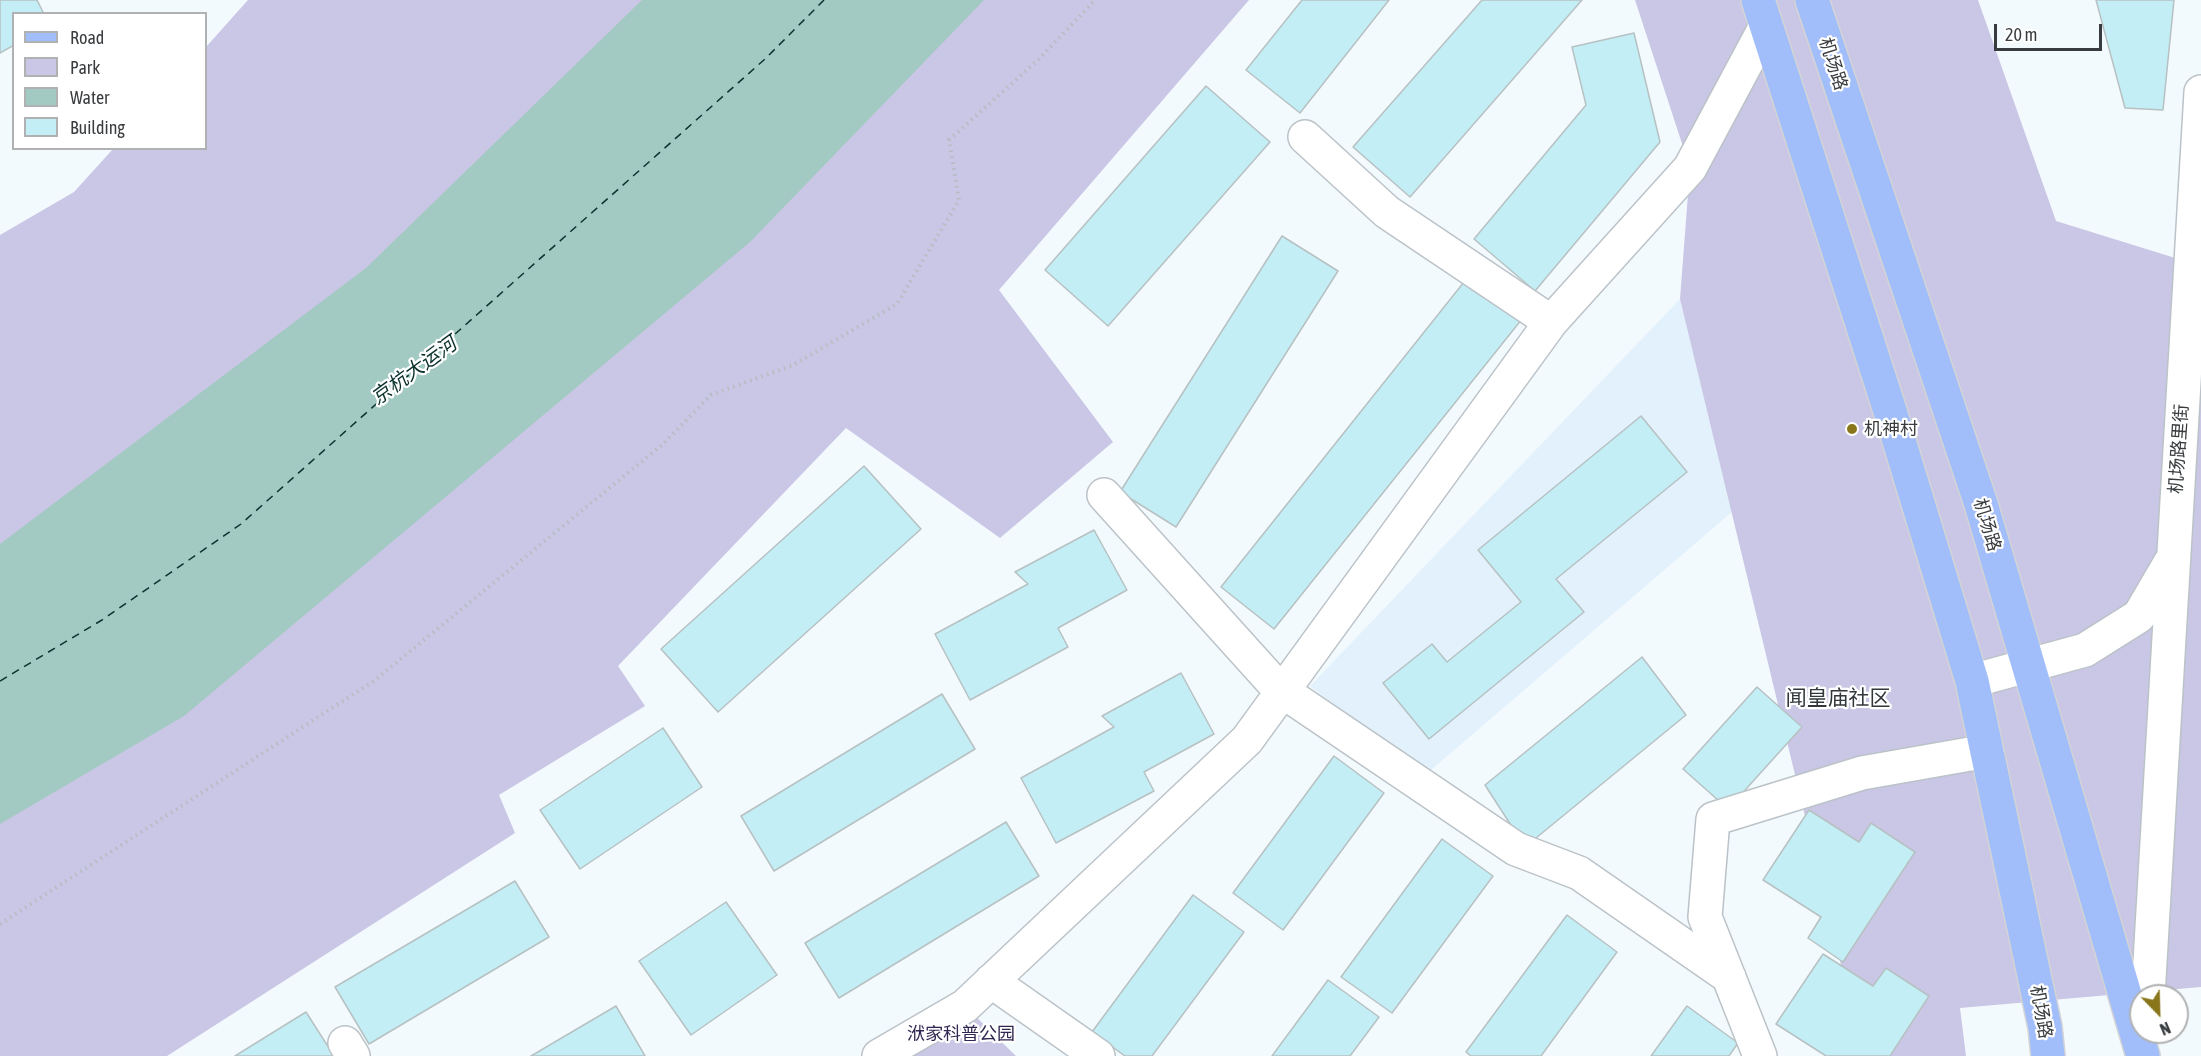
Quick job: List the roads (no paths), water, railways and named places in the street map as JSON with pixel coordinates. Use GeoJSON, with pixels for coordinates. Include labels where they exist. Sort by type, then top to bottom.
{"type":"FeatureCollection","features":[{"type":"Feature","properties":{"kind":"main road","name":"机场路"},"geometry":{"type":"LineString","coordinates":[[1812,0],[1981,504],[2144,1056]]}},
{"type":"Feature","properties":{"kind":"main road","name":"机场路"},"geometry":{"type":"LineString","coordinates":[[1762,13],[1890,411],[1972,681],[2043,1016],[2048,1056]]}},
{"type":"Feature","properties":{"kind":"street"},"geometry":{"type":"LineString","coordinates":[[879,1056],[965,1006],[1247,740],[1551,322],[1690,168],[1762,13]]}},
{"type":"Feature","properties":{"kind":"street","name":"机场路里街"},"geometry":{"type":"LineString","coordinates":[[1972,681],[2085,650],[2139,615],[2172,559],[2201,92]]}},
{"type":"Feature","properties":{"kind":"street"},"geometry":{"type":"LineString","coordinates":[[1305,137],[1387,212],[1551,322]]}},
{"type":"Feature","properties":{"kind":"street"},"geometry":{"type":"LineString","coordinates":[[1104,495],[1283,691],[1516,849],[1579,873],[1728,977]]}},
{"type":"Feature","properties":{"kind":"street"},"geometry":{"type":"LineString","coordinates":[[2149,984],[2172,559]]}},
{"type":"Feature","properties":{"kind":"street"},"geometry":{"type":"LineString","coordinates":[[1760,1056],[1704,917],[1713,819],[1862,773],[1987,751]]}},
{"type":"Feature","properties":{"kind":"street"},"geometry":{"type":"LineString","coordinates":[[991,981],[1098,1056]]}},
{"type":"Feature","properties":{"kind":"water","name":"京杭大运河"},"geometry":{"type":"Polygon","coordinates":[[[642,0],[984,0],[750,242],[184,716],[0,824],[0,544],[366,268],[642,0]]]}},
{"type":"Feature","properties":{"kind":"place","name":"机神村"},"geometry":{"type":"Point","coordinates":[1852,429]}},
{"type":"Feature","properties":{"kind":"district","name":"闻皇庙社区"},"geometry":{"type":"Point","coordinates":[1838,698]}},
{"type":"Feature","properties":{"kind":"park label","name":"洑家科普公园"},"geometry":{"type":"Point","coordinates":[961,1034]}}]}
